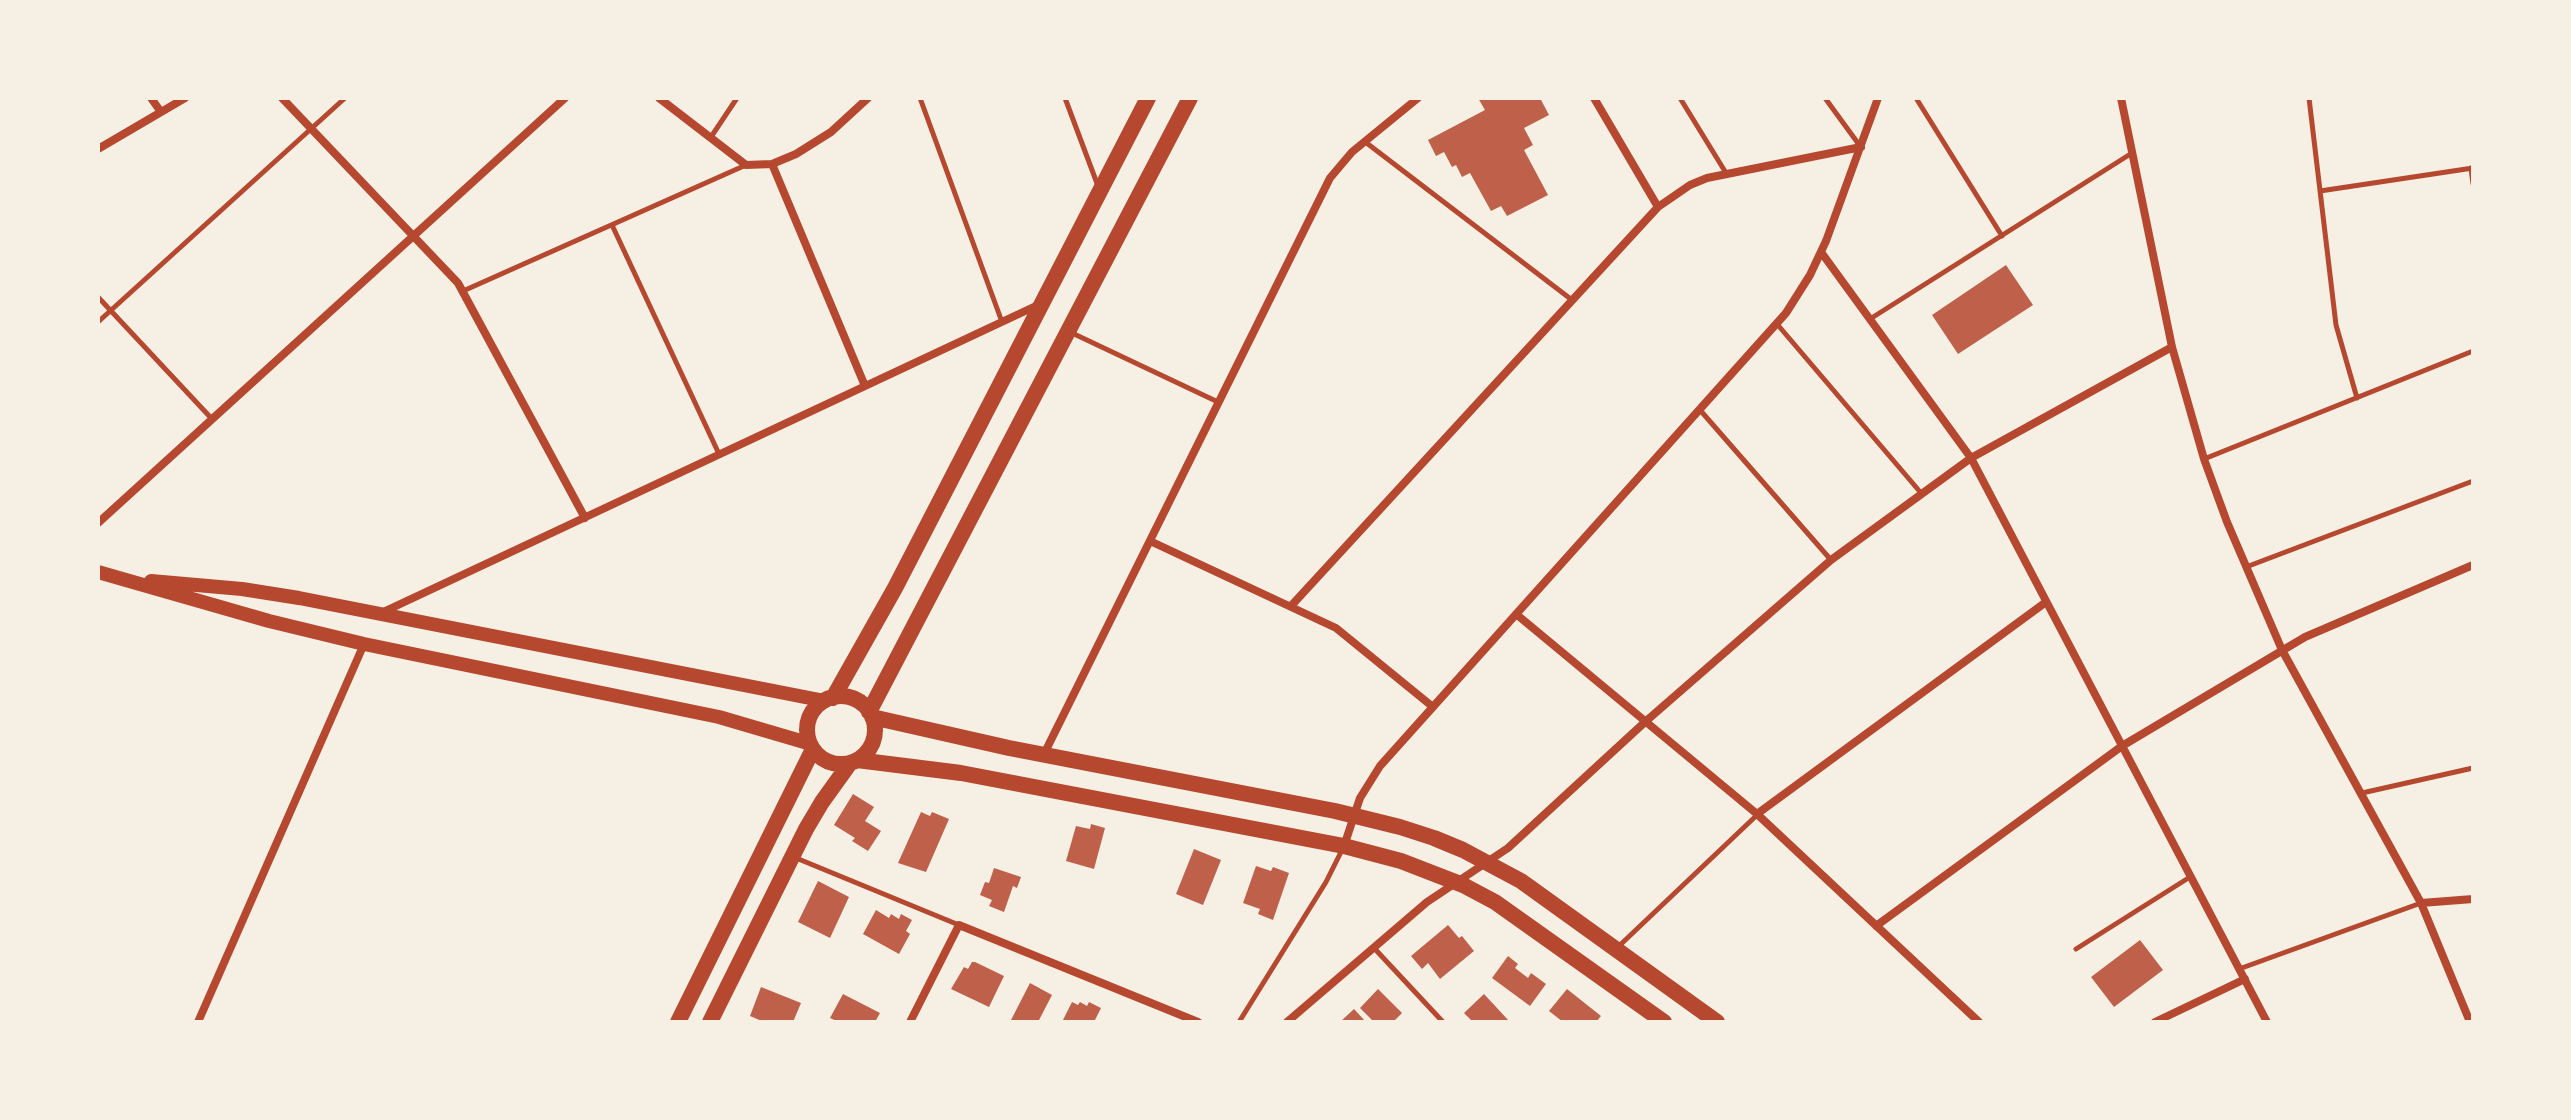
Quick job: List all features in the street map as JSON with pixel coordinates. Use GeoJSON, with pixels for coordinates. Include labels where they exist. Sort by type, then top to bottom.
{"type":"FeatureCollection","features":[{"type":"Feature","properties":{"kind":"main road"},"geometry":{"type":"LineString","coordinates":[[829,700],[895,588],[1148,98]]}},
{"type":"Feature","properties":{"kind":"main road"},"geometry":{"type":"LineString","coordinates":[[871,714],[1190,98]]}},
{"type":"Feature","properties":{"kind":"main road"},"geometry":{"type":"LineString","coordinates":[[678,1022],[812,746],[808,724],[812,713],[829,700],[842,696],[854,699],[864,705],[875,726],[870,749],[854,761],[822,802],[710,1022]]}},
{"type":"Feature","properties":{"kind":"main road"},"geometry":{"type":"LineString","coordinates":[[871,714],[1044,755],[1354,815],[1434,838],[1487,862],[1543,896],[1717,1022]]}},
{"type":"Feature","properties":{"kind":"main road"},"geometry":{"type":"LineString","coordinates":[[812,746],[831,762],[854,761],[961,773],[1344,846],[1401,861],[1455,881],[1495,902],[1664,1022]]}},
{"type":"Feature","properties":{"kind":"street"},"geometry":{"type":"LineString","coordinates":[[151,98],[161,112]]}},
{"type":"Feature","properties":{"kind":"street"},"geometry":{"type":"LineString","coordinates":[[98,149],[185,98]]}},
{"type":"Feature","properties":{"kind":"street"},"geometry":{"type":"LineString","coordinates":[[282,98],[451,274],[585,518]]}},
{"type":"Feature","properties":{"kind":"street"},"geometry":{"type":"LineString","coordinates":[[98,523],[565,98]]}},
{"type":"Feature","properties":{"kind":"street"},"geometry":{"type":"LineString","coordinates":[[659,98],[746,165],[772,164],[816,143],[868,98]]}},
{"type":"Feature","properties":{"kind":"street"},"geometry":{"type":"LineString","coordinates":[[1044,755],[1330,178],[1340,163],[1364,141],[1418,98]]}},
{"type":"Feature","properties":{"kind":"street"},"geometry":{"type":"LineString","coordinates":[[1594,98],[1658,207]]}},
{"type":"Feature","properties":{"kind":"street"},"geometry":{"type":"LineString","coordinates":[[1344,846],[1368,782],[1776,324],[1810,275],[1821,252],[1878,98]]}},
{"type":"Feature","properties":{"kind":"street"},"geometry":{"type":"LineString","coordinates":[[2121,98],[2172,347],[2204,459],[2282,650],[2421,903],[2470,1022]]}},
{"type":"Feature","properties":{"kind":"street"},"geometry":{"type":"LineString","coordinates":[[1291,606],[1658,207],[1690,185],[1726,173],[1861,147]]}},
{"type":"Feature","properties":{"kind":"street"},"geometry":{"type":"LineString","coordinates":[[772,164],[865,386]]}},
{"type":"Feature","properties":{"kind":"street"},"geometry":{"type":"LineString","coordinates":[[1821,252],[1971,458],[2267,1022]]}},
{"type":"Feature","properties":{"kind":"street"},"geometry":{"type":"LineString","coordinates":[[380,614],[1043,303]]}},
{"type":"Feature","properties":{"kind":"street"},"geometry":{"type":"LineString","coordinates":[[1287,1022],[1455,881],[1487,862],[1526,832],[1645,722],[1831,560],[1971,458],[2172,347]]}},
{"type":"Feature","properties":{"kind":"street"},"geometry":{"type":"LineString","coordinates":[[1150,541],[1336,628],[1433,707]]}},
{"type":"Feature","properties":{"kind":"street"},"geometry":{"type":"LineString","coordinates":[[1876,926],[2122,746],[2282,650],[2335,622],[2473,565]]}},
{"type":"Feature","properties":{"kind":"street"},"geometry":{"type":"LineString","coordinates":[[98,572],[269,621],[364,644],[719,717],[812,746]]}},
{"type":"Feature","properties":{"kind":"street"},"geometry":{"type":"LineString","coordinates":[[126,580],[242,589],[829,700]]}},
{"type":"Feature","properties":{"kind":"street"},"geometry":{"type":"LineString","coordinates":[[1757,814],[2046,602]]}},
{"type":"Feature","properties":{"kind":"street"},"geometry":{"type":"LineString","coordinates":[[1516,614],[1757,814],[1979,1022]]}},
{"type":"Feature","properties":{"kind":"street"},"geometry":{"type":"LineString","coordinates":[[198,1022],[364,644]]}},
{"type":"Feature","properties":{"kind":"street"},"geometry":{"type":"LineString","coordinates":[[2421,903],[2473,899]]}},
{"type":"Feature","properties":{"kind":"street"},"geometry":{"type":"LineString","coordinates":[[910,1022],[959,925],[1198,1022]]}},
{"type":"Feature","properties":{"kind":"street"},"geometry":{"type":"LineString","coordinates":[[2155,1022],[2245,979]]}},
{"type":"Feature","properties":{"kind":"lane"},"geometry":{"type":"LineString","coordinates":[[98,322],[345,98]]}},
{"type":"Feature","properties":{"kind":"lane"},"geometry":{"type":"LineString","coordinates":[[711,137],[737,98]]}},
{"type":"Feature","properties":{"kind":"lane"},"geometry":{"type":"LineString","coordinates":[[920,98],[1002,322]]}},
{"type":"Feature","properties":{"kind":"lane"},"geometry":{"type":"LineString","coordinates":[[1065,98],[1100,191]]}},
{"type":"Feature","properties":{"kind":"lane"},"geometry":{"type":"LineString","coordinates":[[1680,98],[1726,173]]}},
{"type":"Feature","properties":{"kind":"lane"},"geometry":{"type":"LineString","coordinates":[[1825,98],[1861,147]]}},
{"type":"Feature","properties":{"kind":"lane"},"geometry":{"type":"LineString","coordinates":[[1916,98],[2002,236]]}},
{"type":"Feature","properties":{"kind":"lane"},"geometry":{"type":"LineString","coordinates":[[2309,98],[2338,333],[2357,398]]}},
{"type":"Feature","properties":{"kind":"lane"},"geometry":{"type":"LineString","coordinates":[[1364,141],[1572,300]]}},
{"type":"Feature","properties":{"kind":"lane"},"geometry":{"type":"LineString","coordinates":[[1870,319],[2132,153]]}},
{"type":"Feature","properties":{"kind":"lane"},"geometry":{"type":"LineString","coordinates":[[463,291],[746,165]]}},
{"type":"Feature","properties":{"kind":"lane"},"geometry":{"type":"LineString","coordinates":[[2320,191],[2472,168],[2473,184]]}},
{"type":"Feature","properties":{"kind":"lane"},"geometry":{"type":"LineString","coordinates":[[612,225],[719,454]]}},
{"type":"Feature","properties":{"kind":"lane"},"geometry":{"type":"LineString","coordinates":[[98,297],[212,419]]}},
{"type":"Feature","properties":{"kind":"lane"},"geometry":{"type":"LineString","coordinates":[[1776,324],[1921,494]]}},
{"type":"Feature","properties":{"kind":"lane"},"geometry":{"type":"LineString","coordinates":[[1070,332],[1219,402]]}},
{"type":"Feature","properties":{"kind":"lane"},"geometry":{"type":"LineString","coordinates":[[2204,459],[2473,351]]}},
{"type":"Feature","properties":{"kind":"lane"},"geometry":{"type":"LineString","coordinates":[[1700,410],[1831,560]]}},
{"type":"Feature","properties":{"kind":"lane"},"geometry":{"type":"LineString","coordinates":[[2246,568],[2473,481]]}},
{"type":"Feature","properties":{"kind":"lane"},"geometry":{"type":"LineString","coordinates":[[2361,794],[2473,768]]}},
{"type":"Feature","properties":{"kind":"lane"},"geometry":{"type":"LineString","coordinates":[[1616,948],[1757,814]]}},
{"type":"Feature","properties":{"kind":"lane"},"geometry":{"type":"LineString","coordinates":[[1239,1022],[1326,882],[1344,846]]}},
{"type":"Feature","properties":{"kind":"lane"},"geometry":{"type":"LineString","coordinates":[[792,857],[959,925]]}},
{"type":"Feature","properties":{"kind":"lane"},"geometry":{"type":"LineString","coordinates":[[2076,949],[2191,877]]}},
{"type":"Feature","properties":{"kind":"lane"},"geometry":{"type":"LineString","coordinates":[[2239,969],[2421,903]]}},
{"type":"Feature","properties":{"kind":"lane"},"geometry":{"type":"LineString","coordinates":[[1374,948],[1443,1022]]}},
{"type":"Feature","properties":{"kind":"building"},"geometry":{"type":"Polygon","coordinates":[[[1478,98],[1540,98],[1549,115],[1524,128],[1533,145],[1524,150],[1548,195],[1507,216],[1501,206],[1491,211],[1470,173],[1462,177],[1444,152],[1436,156],[1428,140],[1485,110],[1478,98]]]}},
{"type":"Feature","properties":{"kind":"building"},"geometry":{"type":"Polygon","coordinates":[[[2006,265],[2033,305],[1958,354],[1932,315],[2006,265]]]}},
{"type":"Feature","properties":{"kind":"building"},"geometry":{"type":"Polygon","coordinates":[[[853,794],[874,807],[865,821],[881,831],[868,851],[852,841],[855,838],[834,825],[853,794]]]}},
{"type":"Feature","properties":{"kind":"building"},"geometry":{"type":"Polygon","coordinates":[[[921,812],[930,816],[932,812],[949,819],[926,872],[898,863],[921,812]]]}},
{"type":"Feature","properties":{"kind":"building"},"geometry":{"type":"Polygon","coordinates":[[[1091,824],[1105,828],[1094,869],[1066,861],[1076,826],[1090,829],[1091,824]]]}},
{"type":"Feature","properties":{"kind":"building"},"geometry":{"type":"Polygon","coordinates":[[[1194,849],[1221,860],[1203,905],[1176,894],[1194,849]]]}},
{"type":"Feature","properties":{"kind":"building"},"geometry":{"type":"Polygon","coordinates":[[[1256,866],[1271,871],[1273,867],[1289,873],[1273,920],[1258,914],[1260,909],[1243,903],[1256,866]]]}},
{"type":"Feature","properties":{"kind":"building"},"geometry":{"type":"Polygon","coordinates":[[[994,868],[1021,877],[1017,888],[1013,886],[1004,912],[989,906],[992,900],[980,895],[985,882],[989,883],[994,868]]]}},
{"type":"Feature","properties":{"kind":"building"},"geometry":{"type":"Polygon","coordinates":[[[818,881],[849,897],[830,938],[798,922],[818,881]]]}},
{"type":"Feature","properties":{"kind":"building"},"geometry":{"type":"Polygon","coordinates":[[[876,910],[889,918],[891,914],[899,919],[901,914],[912,920],[906,931],[910,934],[899,954],[863,934],[876,910]]]}},
{"type":"Feature","properties":{"kind":"building"},"geometry":{"type":"Polygon","coordinates":[[[1448,925],[1474,951],[1440,979],[1428,963],[1422,969],[1411,956],[1448,925]]]}},
{"type":"Feature","properties":{"kind":"building"},"geometry":{"type":"Polygon","coordinates":[[[2140,940],[2163,970],[2114,1007],[2091,977],[2140,940]]]}},
{"type":"Feature","properties":{"kind":"building"},"geometry":{"type":"Polygon","coordinates":[[[1508,956],[1518,964],[1515,968],[1528,978],[1531,973],[1546,984],[1530,1006],[1492,978],[1508,956]]]}},
{"type":"Feature","properties":{"kind":"building"},"geometry":{"type":"Polygon","coordinates":[[[972,962],[1004,976],[989,1007],[951,989],[964,967],[968,969],[972,962]]]}},
{"type":"Feature","properties":{"kind":"building"},"geometry":{"type":"Polygon","coordinates":[[[1030,983],[1052,995],[1038,1022],[1015,1022],[1011,1020],[1030,983]]]}},
{"type":"Feature","properties":{"kind":"building"},"geometry":{"type":"Polygon","coordinates":[[[761,987],[801,1003],[793,1022],[764,1022],[750,1016],[761,987]]]}},
{"type":"Feature","properties":{"kind":"building"},"geometry":{"type":"Polygon","coordinates":[[[1378,989],[1402,1013],[1393,1022],[1374,1022],[1360,1008],[1378,989]]]}},
{"type":"Feature","properties":{"kind":"building"},"geometry":{"type":"Polygon","coordinates":[[[1567,989],[1601,1016],[1596,1022],[1563,1022],[1549,1011],[1567,989]]]}},
{"type":"Feature","properties":{"kind":"building"},"geometry":{"type":"Polygon","coordinates":[[[843,994],[880,1013],[875,1022],[839,1022],[830,1018],[843,994]]]}},
{"type":"Feature","properties":{"kind":"building"},"geometry":{"type":"Polygon","coordinates":[[[1484,994],[1510,1022],[1473,1022],[1464,1013],[1484,994]]]}},
{"type":"Feature","properties":{"kind":"building"},"geometry":{"type":"Polygon","coordinates":[[[1072,1002],[1087,1006],[1089,1002],[1101,1008],[1094,1022],[1062,1022],[1072,1002]]]}},
{"type":"Feature","properties":{"kind":"building"},"geometry":{"type":"Polygon","coordinates":[[[1354,1009],[1366,1022],[1340,1022],[1354,1009]]]}}]}
